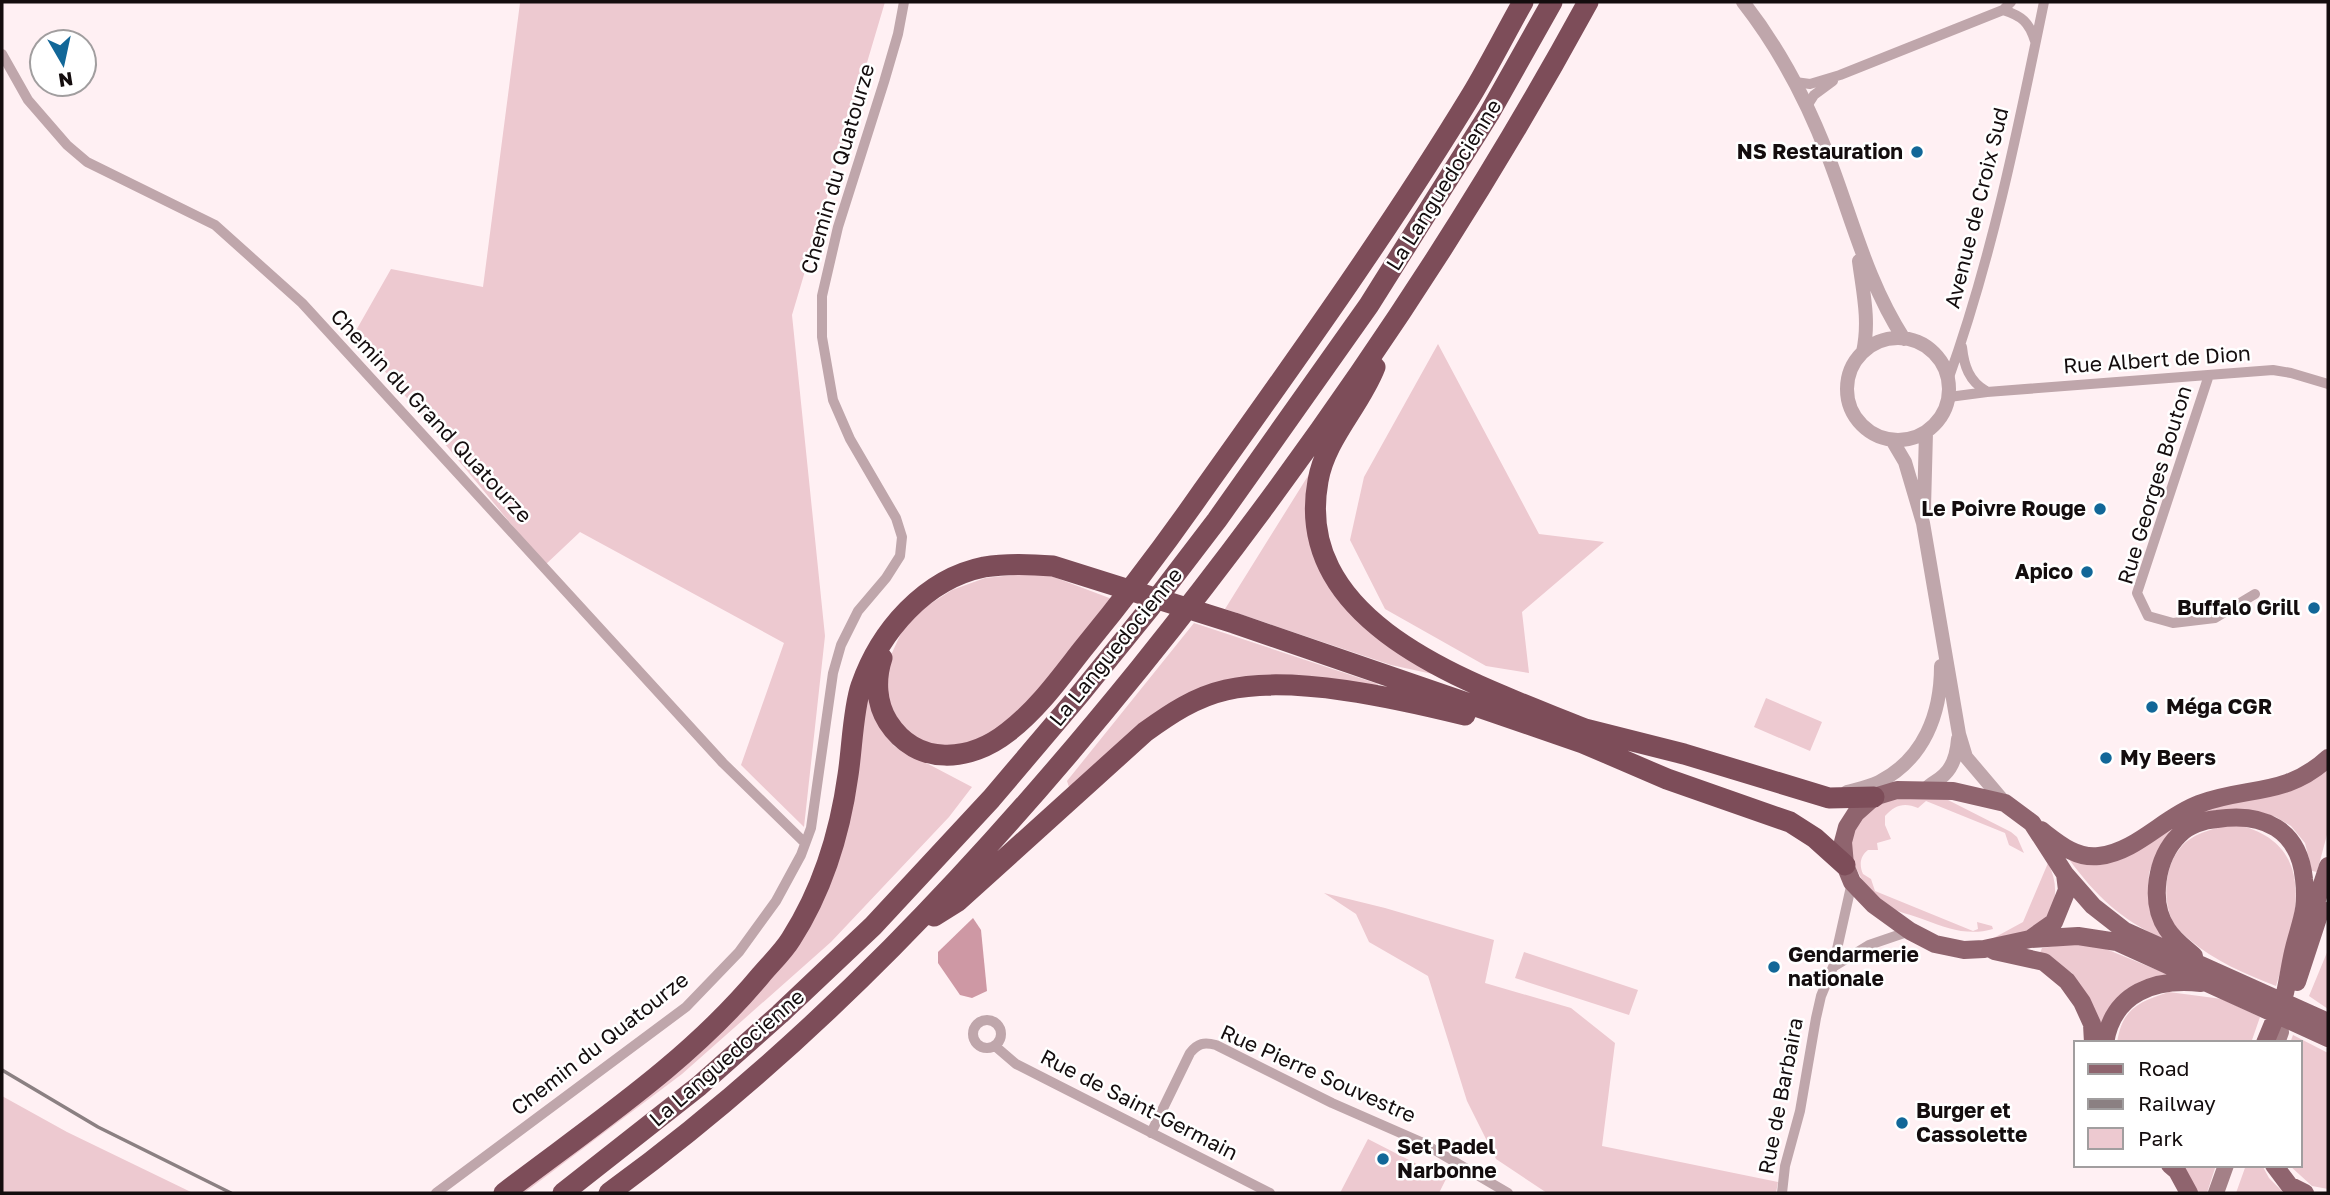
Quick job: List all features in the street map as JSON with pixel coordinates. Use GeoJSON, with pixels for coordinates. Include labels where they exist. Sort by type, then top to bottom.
{"type":"FeatureCollection","features":[{"type":"Feature","properties":{"kind":"highway"},"geometry":{"type":"LineString","coordinates":[[890,629],[879,665],[878,695],[887,720],[900,738],[923,752],[957,756],[981,748],[1007,733],[1023,719],[1049,692],[1146,571],[1323,322],[1473,93],[1523,2]]}},
{"type":"Feature","properties":{"kind":"highway","name":"La Languedocienne"},"geometry":{"type":"LineString","coordinates":[[563,1193],[699,1086],[873,926],[991,799],[1080,694],[1217,520],[1369,305],[1489,114],[1552,2]]}},
{"type":"Feature","properties":{"kind":"highway","name":"La Languedocienne"},"geometry":{"type":"LineString","coordinates":[[609,1193],[645,1167],[758,1074],[909,932],[1007,826],[1099,718],[1176,623],[1328,420],[1388,331],[1537,95],[1588,2]]}},
{"type":"Feature","properties":{"kind":"highway"},"geometry":{"type":"LineString","coordinates":[[1388,331],[1367,387],[1326,455],[1318,479],[1314,513],[1319,543],[1332,575],[1354,604],[1397,640],[1446,672],[1584,736],[1667,779],[1790,822],[1815,838],[1849,874]]}},
{"type":"Feature","properties":{"kind":"highway"},"geometry":{"type":"LineString","coordinates":[[504,1193],[668,1068],[739,1002],[790,940],[817,893],[836,837],[848,779],[860,687],[890,629],[915,601],[947,580],[983,567],[1023,563],[1053,566],[1234,623],[1442,694],[1584,736]]}},
{"type":"Feature","properties":{"kind":"highway"},"geometry":{"type":"LineString","coordinates":[[909,932],[958,901],[1145,732],[1171,713],[1223,690],[1268,684],[1347,692],[1684,754],[1829,798],[1874,797]]}},
{"type":"Feature","properties":{"kind":"main road"},"geometry":{"type":"LineString","coordinates":[[2215,985],[2117,942],[2078,936],[2030,939],[1984,949],[1964,950],[1936,944],[1910,931],[1874,905],[1849,874],[1843,842],[1847,827],[1856,813],[1874,797],[1897,790],[1953,791],[2005,803],[2059,844],[2079,855],[2098,856],[2118,850],[2198,804],[2288,784],[2315,770],[2328,758]]}},
{"type":"Feature","properties":{"kind":"main road"},"geometry":{"type":"LineString","coordinates":[[2249,994],[2207,967],[2180,944],[2167,929],[2160,911],[2157,893],[2159,871],[2167,851],[2179,834],[2203,821],[2229,817],[2258,818],[2281,830],[2296,848],[2304,877],[2306,910],[2294,950],[2289,994]]}},
{"type":"Feature","properties":{"kind":"main road"},"geometry":{"type":"LineString","coordinates":[[2032,823],[2065,874],[2093,906],[2125,931],[2207,967]]}},
{"type":"Feature","properties":{"kind":"main road"},"geometry":{"type":"LineString","coordinates":[[2274,1039],[2328,866]]}},
{"type":"Feature","properties":{"kind":"main road"},"geometry":{"type":"LineString","coordinates":[[2030,939],[2054,922],[2067,890],[2065,874]]}},
{"type":"Feature","properties":{"kind":"main road"},"geometry":{"type":"LineString","coordinates":[[2289,994],[2328,887]]}},
{"type":"Feature","properties":{"kind":"main road"},"geometry":{"type":"LineString","coordinates":[[2289,994],[2328,925]]}},
{"type":"Feature","properties":{"kind":"main road"},"geometry":{"type":"LineString","coordinates":[[1984,949],[2044,961],[2067,981],[2082,1002],[2092,1024],[2093,1041]]}},
{"type":"Feature","properties":{"kind":"main road"},"geometry":{"type":"LineString","coordinates":[[2105,1041],[2110,1022],[2122,1006],[2139,991],[2162,982],[2182,981],[2215,985],[2249,994],[2325,1027]]}},
{"type":"Feature","properties":{"kind":"main road"},"geometry":{"type":"LineString","coordinates":[[2173,1167],[2189,1193]]}},
{"type":"Feature","properties":{"kind":"main road"},"geometry":{"type":"LineString","coordinates":[[2216,1193],[2225,1167]]}},
{"type":"Feature","properties":{"kind":"main road"},"geometry":{"type":"LineString","coordinates":[[2226,1193],[2235,1167]]}},
{"type":"Feature","properties":{"kind":"main road"},"geometry":{"type":"LineString","coordinates":[[2276,1167],[2289,1185],[2305,1193]]}},
{"type":"Feature","properties":{"kind":"street","name":"Chemin du Quatourze"},"geometry":{"type":"LineString","coordinates":[[436,1193],[686,1007],[738,952],[776,901],[805,844],[811,828],[833,673],[841,645],[858,611],[886,578],[900,556],[902,537],[896,518],[850,439],[833,400],[822,337],[822,296],[838,228],[884,82],[904,2]]}},
{"type":"Feature","properties":{"kind":"street"},"geometry":{"type":"LineString","coordinates":[[1743,2],[1795,82],[1807,106],[1884,308],[1904,338]]}},
{"type":"Feature","properties":{"kind":"street","name":"Avenue de Croix Sud"},"geometry":{"type":"LineString","coordinates":[[1948,380],[1961,344],[2015,146],[2044,2]]}},
{"type":"Feature","properties":{"kind":"street"},"geometry":{"type":"LineString","coordinates":[[1795,82],[1810,84],[1840,75],[2007,6],[2030,26],[2035,43]]}},
{"type":"Feature","properties":{"kind":"street","name":"Chemin du Grand Quatourze"},"geometry":{"type":"LineString","coordinates":[[2,54],[28,100],[67,145],[87,162],[215,225],[302,303],[723,763],[805,844]]}},
{"type":"Feature","properties":{"kind":"street"},"geometry":{"type":"LineString","coordinates":[[1807,106],[1814,95],[1840,75]]}},
{"type":"Feature","properties":{"kind":"street"},"geometry":{"type":"LineString","coordinates":[[1857,242],[1867,314],[1863,352]]}},
{"type":"Feature","properties":{"kind":"street"},"geometry":{"type":"LineString","coordinates":[[1904,338],[1928,348],[1943,365],[1948,380],[1949,397],[1941,416],[1926,432],[1905,440],[1892,440],[1875,435],[1862,426],[1850,408],[1846,388],[1851,369],[1863,352],[1888,339],[1904,338]]}},
{"type":"Feature","properties":{"kind":"street"},"geometry":{"type":"LineString","coordinates":[[1961,344],[1969,374],[1976,386],[1987,392]]}},
{"type":"Feature","properties":{"kind":"street","name":"Rue Albert de Dion"},"geometry":{"type":"LineString","coordinates":[[1949,397],[2273,370],[2328,384]]}},
{"type":"Feature","properties":{"kind":"street","name":"Rue Georges Bouton"},"geometry":{"type":"LineString","coordinates":[[2209,375],[2137,593],[2148,616],[2173,623],[2215,618],[2255,594]]}},
{"type":"Feature","properties":{"kind":"street"},"geometry":{"type":"LineString","coordinates":[[1923,523],[1926,432]]}},
{"type":"Feature","properties":{"kind":"street"},"geometry":{"type":"LineString","coordinates":[[1892,440],[1905,462],[1923,523],[1941,637],[1959,734],[1966,757],[2005,803]]}},
{"type":"Feature","properties":{"kind":"street"},"geometry":{"type":"LineString","coordinates":[[1829,798],[1878,782],[1894,772],[1919,749],[1934,721],[1941,674],[1941,637]]}},
{"type":"Feature","properties":{"kind":"street"},"geometry":{"type":"LineString","coordinates":[[1926,789],[1949,769],[1956,755],[1959,734]]}},
{"type":"Feature","properties":{"kind":"street","name":"Rue de Barbaira"},"geometry":{"type":"LineString","coordinates":[[1782,1193],[1785,1166],[1800,1111],[1816,1018],[1821,996],[1833,967],[1849,874]]}},
{"type":"Feature","properties":{"kind":"street"},"geometry":{"type":"LineString","coordinates":[[1833,967],[1869,946],[1910,931]]}},
{"type":"Feature","properties":{"kind":"street","name":"Rue Pierre Souvestre"},"geometry":{"type":"LineString","coordinates":[[1151,1133],[1191,1053],[1196,1045],[1207,1043],[1421,1142],[1508,1193]]}},
{"type":"Feature","properties":{"kind":"street","name":"Rue de Saint-Germain"},"geometry":{"type":"LineString","coordinates":[[995,1046],[1016,1064],[1270,1193]]}},
{"type":"Feature","properties":{"kind":"green space"},"geometry":{"type":"Polygon","coordinates":[[[513,2],[885,2],[792,315],[825,636],[804,827],[741,765],[784,643],[580,532],[545,565],[354,334],[391,269],[483,287],[520,3],[513,2]]]}},
{"type":"Feature","properties":{"kind":"green space"},"geometry":{"type":"Polygon","coordinates":[[[1438,344],[1539,534],[1604,542],[1522,612],[1529,673],[1486,666],[1385,609],[1350,540],[1364,477],[1438,344]]]}},
{"type":"Feature","properties":{"kind":"green space"},"geometry":{"type":"Polygon","coordinates":[[[1316,463],[1328,578],[1437,675],[1391,665],[1225,609],[1316,463]]]}},
{"type":"Feature","properties":{"kind":"green space"},"geometry":{"type":"Polygon","coordinates":[[[1023,574],[1051,576],[1112,599],[1018,714],[978,742],[942,748],[905,733],[885,694],[886,666],[902,631],[922,609],[952,590],[985,578],[1023,574]]]}},
{"type":"Feature","properties":{"kind":"green space"},"geometry":{"type":"Polygon","coordinates":[[[1194,623],[1378,684],[1377,688],[1242,681],[1069,787],[1067,781],[1194,623]]]}},
{"type":"Feature","properties":{"kind":"green space"},"geometry":{"type":"Polygon","coordinates":[[[867,679],[878,724],[894,746],[972,787],[949,817],[831,942],[682,1074],[524,1193],[513,1193],[670,1071],[822,895],[867,679]]]}},
{"type":"Feature","properties":{"kind":"green space"},"geometry":{"type":"Polygon","coordinates":[[[1766,698],[1822,722],[1810,751],[1754,727],[1766,698]]]}},
{"type":"Feature","properties":{"kind":"green space"},"geometry":{"type":"Polygon","coordinates":[[[2328,765],[2328,831],[2317,872],[2312,871],[2305,843],[2291,826],[2276,817],[2256,811],[2223,810],[2156,855],[2149,873],[2148,894],[2150,911],[2163,939],[2121,915],[2089,884],[2068,858],[2087,862],[2173,823],[2328,765]]]}},
{"type":"Feature","properties":{"kind":"green space"},"geometry":{"type":"Polygon","coordinates":[[[1912,795],[1936,796],[1948,800],[2011,832],[2017,837],[2024,853],[2009,845],[2005,833],[1926,801],[1918,808],[1900,806],[1885,816],[1885,825],[1891,839],[1877,843],[1878,850],[1865,852],[1861,861],[1863,874],[1871,879],[1875,891],[1973,931],[1978,929],[1977,922],[1992,926],[1993,929],[1975,932],[1959,930],[1894,909],[1874,894],[1857,871],[1851,845],[1859,819],[1880,803],[1912,795]]]}},
{"type":"Feature","properties":{"kind":"green space"},"geometry":{"type":"Polygon","coordinates":[[[2235,824],[2263,834],[2281,849],[2292,867],[2296,889],[2295,912],[2276,986],[2199,948],[2177,928],[2169,911],[2166,892],[2168,872],[2181,847],[2199,834],[2235,824]]]}},
{"type":"Feature","properties":{"kind":"green space"},"geometry":{"type":"Polygon","coordinates":[[[2048,863],[2055,884],[2055,894],[2053,904],[2043,920],[2024,932],[1990,940],[2023,922],[2048,863]]]}},
{"type":"Feature","properties":{"kind":"green space"},"geometry":{"type":"Polygon","coordinates":[[[1324,893],[1494,940],[1485,983],[1571,1008],[1615,1043],[1602,1146],[1778,1182],[1776,1193],[1547,1193],[1496,1159],[1467,1101],[1428,976],[1369,942],[1356,914],[1324,893]]]}},
{"type":"Feature","properties":{"kind":"green space"},"geometry":{"type":"Polygon","coordinates":[[[2083,942],[2167,974],[2126,990],[2114,1003],[2102,1026],[2072,973],[2040,953],[2042,948],[2083,942]]]}},
{"type":"Feature","properties":{"kind":"green space"},"geometry":{"type":"Polygon","coordinates":[[[2328,950],[2328,1009],[2309,996],[2328,950]]]}},
{"type":"Feature","properties":{"kind":"green space"},"geometry":{"type":"Polygon","coordinates":[[[1524,952],[1638,990],[1629,1015],[1515,978],[1524,952]]]}},
{"type":"Feature","properties":{"kind":"green space"},"geometry":{"type":"Polygon","coordinates":[[[2169,992],[2222,999],[2260,1017],[2252,1041],[2117,1041],[2119,1031],[2128,1014],[2149,999],[2169,992]]]}},
{"type":"Feature","properties":{"kind":"green space"},"geometry":{"type":"Polygon","coordinates":[[[2293,1035],[2328,1053],[2328,1189],[2312,1186],[2291,1167],[2302,1167],[2302,1041],[2291,1041],[2293,1035]]]}},
{"type":"Feature","properties":{"kind":"green space"},"geometry":{"type":"Polygon","coordinates":[[[2,1096],[67,1132],[193,1193],[2,1193],[2,1096]]]}},
{"type":"Feature","properties":{"kind":"green space","name":"Set Padel Narbonne"},"geometry":{"type":"Polygon","coordinates":[[[1368,1139],[1446,1179],[1439,1193],[1340,1193],[1368,1139]]]}},
{"type":"Feature","properties":{"kind":"green space"},"geometry":{"type":"Polygon","coordinates":[[[2184,1167],[2215,1167],[2207,1193],[2197,1193],[2184,1167]]]}},
{"type":"Feature","properties":{"kind":"green space"},"geometry":{"type":"Polygon","coordinates":[[[2245,1167],[2263,1167],[2269,1178],[2284,1193],[2236,1193],[2245,1167]]]}},
{"type":"Feature","properties":{"kind":"shaded area"},"geometry":{"type":"Polygon","coordinates":[[[973,918],[981,930],[987,991],[972,998],[960,995],[938,963],[938,952],[973,918]]]}},
{"type":"Feature","properties":{"kind":"railway"},"geometry":{"type":"LineString","coordinates":[[2,1070],[98,1127],[231,1193]]}},
{"type":"Feature","properties":{"kind":"place","name":"NS Restauration"},"geometry":{"type":"Point","coordinates":[1917,152]}},
{"type":"Feature","properties":{"kind":"place","name":"Le Poivre Rouge"},"geometry":{"type":"Point","coordinates":[2100,509]}},
{"type":"Feature","properties":{"kind":"place","name":"Apico"},"geometry":{"type":"Point","coordinates":[2087,572]}},
{"type":"Feature","properties":{"kind":"place","name":"Buffalo Grill"},"geometry":{"type":"Point","coordinates":[2314,608]}},
{"type":"Feature","properties":{"kind":"place","name":"Méga CGR"},"geometry":{"type":"Point","coordinates":[2152,707]}},
{"type":"Feature","properties":{"kind":"place","name":"My Beers"},"geometry":{"type":"Point","coordinates":[2106,758]}},
{"type":"Feature","properties":{"kind":"place","name":"Gendarmerie nationale"},"geometry":{"type":"Point","coordinates":[1774,967]}},
{"type":"Feature","properties":{"kind":"place","name":"Burger et Cassolette"},"geometry":{"type":"Point","coordinates":[1902,1123]}},
{"type":"Feature","properties":{"kind":"place","name":"Set Padel Narbonne"},"geometry":{"type":"Point","coordinates":[1383,1159]}}]}
